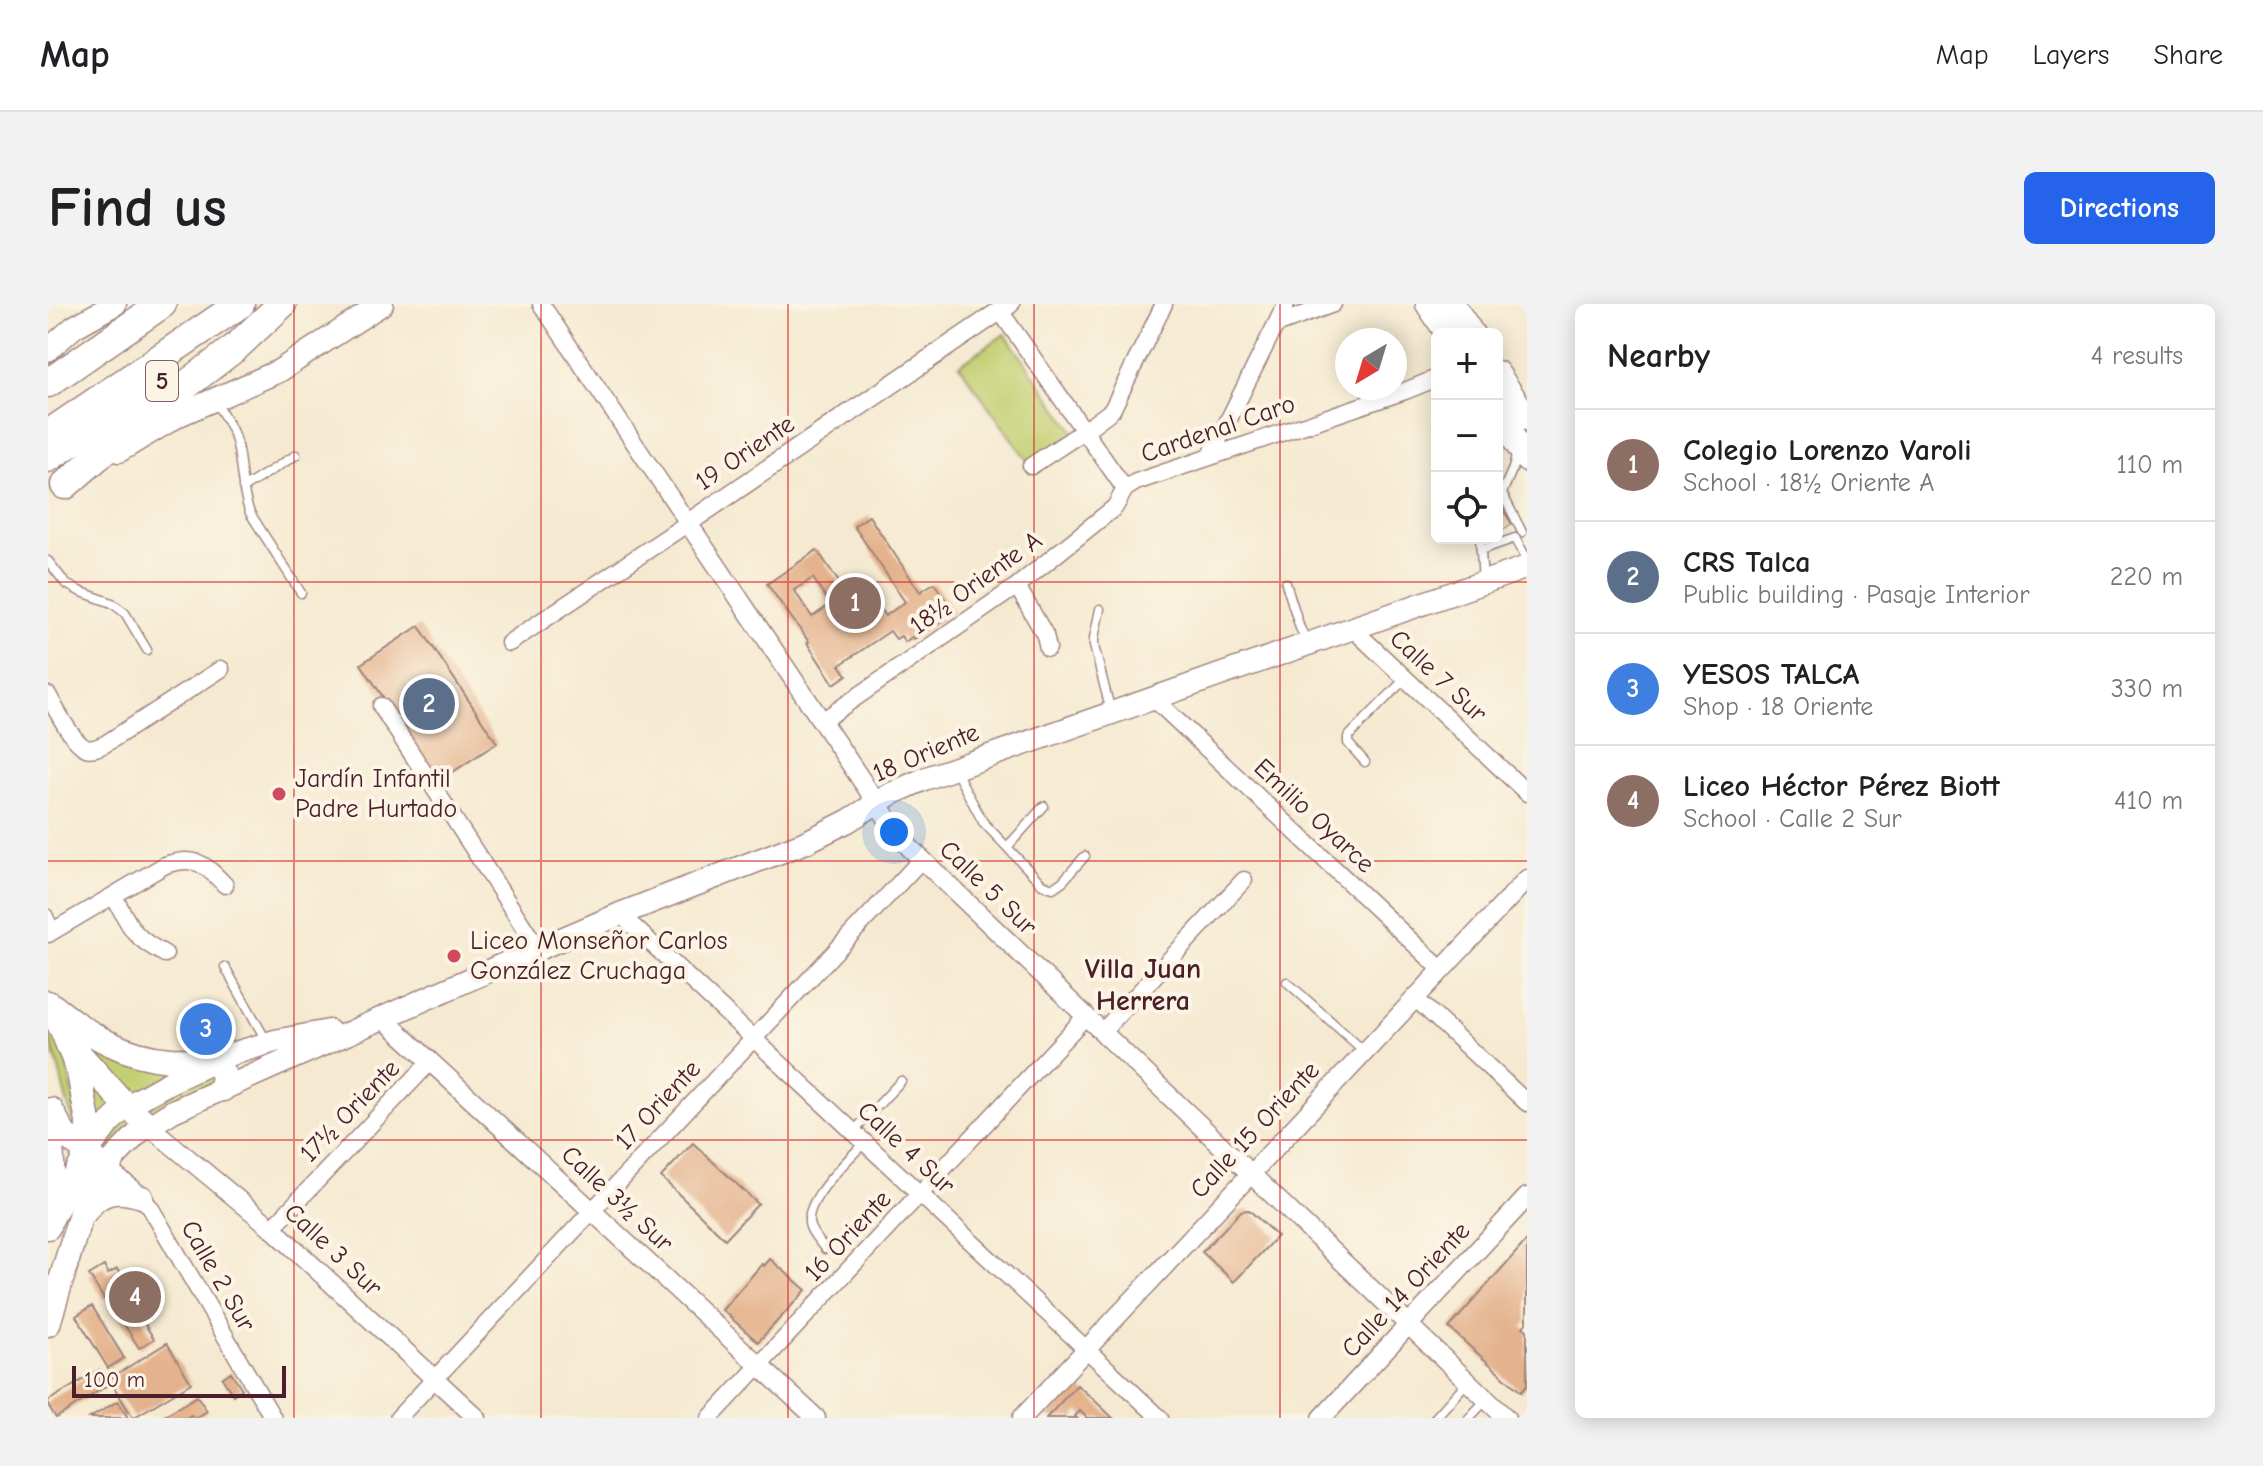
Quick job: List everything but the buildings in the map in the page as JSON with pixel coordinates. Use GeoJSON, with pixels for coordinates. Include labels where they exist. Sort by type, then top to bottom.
{"type":"FeatureCollection","features":[{"type":"Feature","properties":{"kind":"highway"},"geometry":{"type":"LineString","coordinates":[[48,383],[162,304]]}},
{"type":"Feature","properties":{"kind":"highway","name":"5"},"geometry":{"type":"LineString","coordinates":[[48,434],[240,304]]}},
{"type":"Feature","properties":{"kind":"highway"},"geometry":{"type":"LineString","coordinates":[[65,485],[135,424],[236,347],[279,304]]}},
{"type":"Feature","properties":{"kind":"highway","name":"5"},"geometry":{"type":"LineString","coordinates":[[48,458],[279,304]]}},
{"type":"Feature","properties":{"kind":"main road"},"geometry":{"type":"LineString","coordinates":[[48,350],[74,327],[115,304]]}},
{"type":"Feature","properties":{"kind":"main road"},"geometry":{"type":"LineString","coordinates":[[65,485],[156,427],[279,371],[382,304]]}},
{"type":"Feature","properties":{"kind":"main road"},"geometry":{"type":"LineString","coordinates":[[1428,304],[1444,328]]}},
{"type":"Feature","properties":{"kind":"main road"},"geometry":{"type":"LineString","coordinates":[[1452,304],[1468,328]]}},
{"type":"Feature","properties":{"kind":"main road"},"geometry":{"type":"LineString","coordinates":[[1508,390],[1527,418]]}},
{"type":"Feature","properties":{"kind":"main road"},"geometry":{"type":"LineString","coordinates":[[1508,390],[1522,452]]}},
{"type":"Feature","properties":{"kind":"main road","name":"18 Oriente"},"geometry":{"type":"LineString","coordinates":[[85,1213],[107,1169],[128,1143],[173,1111],[620,914],[806,842],[924,779],[1527,567]]}},
{"type":"Feature","properties":{"kind":"main road"},"geometry":{"type":"LineString","coordinates":[[48,1003],[111,1046],[156,1058],[218,1059],[223,1073],[223,1089]]}},
{"type":"Feature","properties":{"kind":"main road"},"geometry":{"type":"LineString","coordinates":[[48,1003],[79,1072],[88,1122],[85,1213],[48,1324]]}},
{"type":"Feature","properties":{"kind":"main road","name":"18 Oriente"},"geometry":{"type":"LineString","coordinates":[[48,1228],[86,1153],[127,1106],[218,1059],[268,1043],[372,1022]]}},
{"type":"Feature","properties":{"kind":"main road"},"geometry":{"type":"LineString","coordinates":[[62,1030],[86,1064],[149,1126]]}},
{"type":"Feature","properties":{"kind":"main road"},"geometry":{"type":"LineString","coordinates":[[48,1104],[64,1134],[107,1169]]}},
{"type":"Feature","properties":{"kind":"main road"},"geometry":{"type":"LineString","coordinates":[[48,1111],[53,1159],[48,1228]]}},
{"type":"Feature","properties":{"kind":"main road"},"geometry":{"type":"LineString","coordinates":[[85,1213],[97,1198],[109,1193],[130,1193],[142,1197]]}},
{"type":"Feature","properties":{"kind":"street","name":"Calle 5 Sur"},"geometry":{"type":"LineString","coordinates":[[541,304],[877,802],[921,860],[1506,1418]]}},
{"type":"Feature","properties":{"kind":"street"},"geometry":{"type":"LineString","coordinates":[[1031,466],[1084,431],[1115,405],[1164,304]]}},
{"type":"Feature","properties":{"kind":"street"},"geometry":{"type":"LineString","coordinates":[[1211,455],[1286,304]]}},
{"type":"Feature","properties":{"kind":"street"},"geometry":{"type":"LineString","coordinates":[[1276,325],[1333,304]]}},
{"type":"Feature","properties":{"kind":"street","name":"19 Oriente"},"geometry":{"type":"LineString","coordinates":[[509,643],[1005,308]]}},
{"type":"Feature","properties":{"kind":"street"},"geometry":{"type":"LineString","coordinates":[[1005,308],[1125,489]]}},
{"type":"Feature","properties":{"kind":"street","name":"Cardenal Caro"},"geometry":{"type":"LineString","coordinates":[[1115,507],[1125,489],[1136,482],[1431,380]]}},
{"type":"Feature","properties":{"kind":"street","name":"18½ Oriente A"},"geometry":{"type":"LineString","coordinates":[[822,721],[1017,586],[1115,507]]}},
{"type":"Feature","properties":{"kind":"street"},"geometry":{"type":"LineString","coordinates":[[1017,586],[1045,635],[1048,648]]}},
{"type":"Feature","properties":{"kind":"street","name":"Calle 7 Sur"},"geometry":{"type":"LineString","coordinates":[[1352,628],[1527,793]]}},
{"type":"Feature","properties":{"kind":"street"},"geometry":{"type":"LineString","coordinates":[[48,695],[78,742],[94,749],[221,669]]}},
{"type":"Feature","properties":{"kind":"street","name":"Emilio Oyarce"},"geometry":{"type":"LineString","coordinates":[[1153,698],[1442,970]]}},
{"type":"Feature","properties":{"kind":"street"},"geometry":{"type":"LineString","coordinates":[[381,706],[538,949]]}},
{"type":"Feature","properties":{"kind":"street"},"geometry":{"type":"LineString","coordinates":[[52,932],[165,865],[182,859],[208,868],[225,885]]}},
{"type":"Feature","properties":{"kind":"street","name":"17 Oriente"},"geometry":{"type":"LineString","coordinates":[[398,1418],[921,860]]}},
{"type":"Feature","properties":{"kind":"street","name":"Calle 15 Oriente"},"geometry":{"type":"LineString","coordinates":[[1022,1418],[1527,879]]}},
{"type":"Feature","properties":{"kind":"street"},"geometry":{"type":"LineString","coordinates":[[1102,1032],[1244,880]]}},
{"type":"Feature","properties":{"kind":"street"},"geometry":{"type":"LineString","coordinates":[[114,896],[133,933],[148,946],[165,954]]}},
{"type":"Feature","properties":{"kind":"street","name":"Calle 4 Sur"},"geometry":{"type":"LineString","coordinates":[[620,914],[1160,1418]]}},
{"type":"Feature","properties":{"kind":"street"},"geometry":{"type":"LineString","coordinates":[[48,991],[80,1021],[116,1041],[167,1050],[196,1050],[218,1059]]}},
{"type":"Feature","properties":{"kind":"street"},"geometry":{"type":"LineString","coordinates":[[1415,998],[1527,1103]]}},
{"type":"Feature","properties":{"kind":"street","name":"16 Oriente"},"geometry":{"type":"LineString","coordinates":[[710,1418],[1085,1017]]}},
{"type":"Feature","properties":{"kind":"street","name":"Calle 3½ Sur"},"geometry":{"type":"LineString","coordinates":[[372,1022],[430,1062],[816,1418]]}},
{"type":"Feature","properties":{"kind":"street","name":"17½ Oriente"},"geometry":{"type":"LineString","coordinates":[[272,1228],[430,1062]]}},
{"type":"Feature","properties":{"kind":"street","name":"Calle 3 Sur"},"geometry":{"type":"LineString","coordinates":[[149,1126],[272,1228],[477,1418]]}},
{"type":"Feature","properties":{"kind":"street","name":"Calle 2 Sur"},"geometry":{"type":"LineString","coordinates":[[107,1169],[142,1197],[269,1417]]}},
{"type":"Feature","properties":{"kind":"street","name":"Calle 14 Oriente"},"geometry":{"type":"LineString","coordinates":[[1322,1418],[1527,1197]]}},
{"type":"Feature","properties":{"kind":"lane"},"geometry":{"type":"LineString","coordinates":[[214,399],[237,444],[244,498],[250,513],[301,593]]}},
{"type":"Feature","properties":{"kind":"lane"},"geometry":{"type":"LineString","coordinates":[[1503,485],[1522,452]]}},
{"type":"Feature","properties":{"kind":"lane"},"geometry":{"type":"LineString","coordinates":[[243,488],[296,455]]}},
{"type":"Feature","properties":{"kind":"lane"},"geometry":{"type":"LineString","coordinates":[[1503,496],[1521,532],[1527,559]]}},
{"type":"Feature","properties":{"kind":"lane"},"geometry":{"type":"LineString","coordinates":[[1481,550],[1521,532]]}},
{"type":"Feature","properties":{"kind":"lane"},"geometry":{"type":"LineString","coordinates":[[1480,544],[1483,582]]}},
{"type":"Feature","properties":{"kind":"lane"},"geometry":{"type":"LineString","coordinates":[[48,561],[66,584],[112,603],[125,613],[147,650]]}},
{"type":"Feature","properties":{"kind":"lane"},"geometry":{"type":"LineString","coordinates":[[1286,583],[1308,644]]}},
{"type":"Feature","properties":{"kind":"lane"},"geometry":{"type":"LineString","coordinates":[[1100,609],[1094,646],[1112,713]]}},
{"type":"Feature","properties":{"kind":"lane"},"geometry":{"type":"LineString","coordinates":[[1365,762],[1348,743],[1348,737],[1406,678]]}},
{"type":"Feature","properties":{"kind":"lane"},"geometry":{"type":"LineString","coordinates":[[954,768],[983,822],[1042,884],[1053,888],[1085,856]]}},
{"type":"Feature","properties":{"kind":"lane"},"geometry":{"type":"LineString","coordinates":[[1008,846],[1044,806]]}},
{"type":"Feature","properties":{"kind":"lane"},"geometry":{"type":"LineString","coordinates":[[48,914],[52,932]]}},
{"type":"Feature","properties":{"kind":"lane"},"geometry":{"type":"LineString","coordinates":[[225,967],[268,1043]]}},
{"type":"Feature","properties":{"kind":"lane"},"geometry":{"type":"LineString","coordinates":[[1287,982],[1365,1052]]}},
{"type":"Feature","properties":{"kind":"lane"},"geometry":{"type":"LineString","coordinates":[[825,1249],[810,1227],[812,1204],[901,1081]]}},
{"type":"Feature","properties":{"kind":"lane"},"geometry":{"type":"LineString","coordinates":[[1435,1418],[1468,1381]]}},
{"type":"Feature","properties":{"kind":"lane"},"geometry":{"type":"LineString","coordinates":[[1469,1418],[1487,1399]]}},
{"type":"Feature","properties":{"kind":"green space"},"geometry":{"type":"Polygon","coordinates":[[[1005,334],[1075,433],[1029,463],[959,365],[1005,334]]]}},
{"type":"Feature","properties":{"kind":"green space"},"geometry":{"type":"Polygon","coordinates":[[[48,1019],[63,1047],[82,1136],[68,1103],[50,1038],[48,1019]]]}},
{"type":"Feature","properties":{"kind":"green space"},"geometry":{"type":"Polygon","coordinates":[[[86,1044],[181,1064],[219,1079],[112,1149],[100,1140],[86,1044]]]}},
{"type":"Feature","properties":{"kind":"place","name":"Colegio Lorenzo Varoli"},"geometry":{"type":"Point","coordinates":[855,603]}},
{"type":"Feature","properties":{"kind":"place","name":"CRS Talca"},"geometry":{"type":"Point","coordinates":[429,704]}},
{"type":"Feature","properties":{"kind":"place","name":"Jardín Infantil Padre Hurtado"},"geometry":{"type":"Point","coordinates":[279,794]}},
{"type":"Feature","properties":{"kind":"place","name":"Liceo Monseñor Carlos González Cruchaga"},"geometry":{"type":"Point","coordinates":[454,956]}},
{"type":"Feature","properties":{"kind":"place","name":"YESOS TALCA"},"geometry":{"type":"Point","coordinates":[206,1029]}},
{"type":"Feature","properties":{"kind":"place","name":"Liceo Héctor Pérez Biott"},"geometry":{"type":"Point","coordinates":[135,1297]}},
{"type":"Feature","properties":{"kind":"district","name":"Villa Juan Herrera"},"geometry":{"type":"Point","coordinates":[1143,985]}}]}
